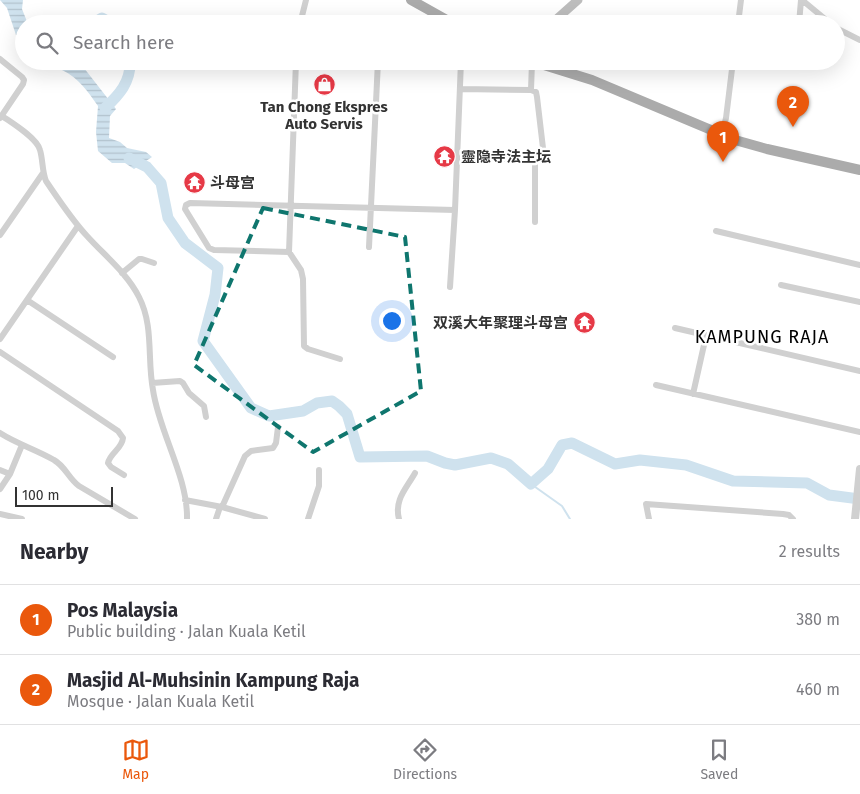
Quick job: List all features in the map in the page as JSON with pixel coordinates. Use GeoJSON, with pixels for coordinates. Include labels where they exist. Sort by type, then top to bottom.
{"type":"FeatureCollection","features":[{"type":"Feature","properties":{"kind":"main road"},"geometry":{"type":"LineString","coordinates":[[411,0],[438,15]]}},
{"type":"Feature","properties":{"kind":"main road"},"geometry":{"type":"LineString","coordinates":[[561,15],[578,0]]}},
{"type":"Feature","properties":{"kind":"main road"},"geometry":{"type":"LineString","coordinates":[[558,70],[592,80],[722,135],[767,149],[860,170]]}},
{"type":"Feature","properties":{"kind":"street"},"geometry":{"type":"LineString","coordinates":[[302,15],[306,0]]}},
{"type":"Feature","properties":{"kind":"street"},"geometry":{"type":"LineString","coordinates":[[739,15],[741,0]]}},
{"type":"Feature","properties":{"kind":"street"},"geometry":{"type":"LineString","coordinates":[[800,15],[802,0]]}},
{"type":"Feature","properties":{"kind":"street"},"geometry":{"type":"LineString","coordinates":[[802,0],[820,15]]}},
{"type":"Feature","properties":{"kind":"street"},"geometry":{"type":"LineString","coordinates":[[845,32],[860,40]]}},
{"type":"Feature","properties":{"kind":"street"},"geometry":{"type":"LineString","coordinates":[[0,59],[24,80],[1,117],[36,142],[41,150],[43,173],[46,181],[78,226],[122,273],[139,296],[148,326],[155,400],[185,500],[187,519]]}},
{"type":"Feature","properties":{"kind":"street"},"geometry":{"type":"LineString","coordinates":[[296,70],[289,252],[301,270],[303,279],[304,346],[340,359]]}},
{"type":"Feature","properties":{"kind":"street"},"geometry":{"type":"LineString","coordinates":[[369,247],[378,70]]}},
{"type":"Feature","properties":{"kind":"street"},"geometry":{"type":"LineString","coordinates":[[450,287],[461,70]]}},
{"type":"Feature","properties":{"kind":"street"},"geometry":{"type":"LineString","coordinates":[[531,70],[531,90]]}},
{"type":"Feature","properties":{"kind":"street"},"geometry":{"type":"LineString","coordinates":[[722,135],[732,70]]}},
{"type":"Feature","properties":{"kind":"street"},"geometry":{"type":"LineString","coordinates":[[457,157],[535,160],[540,156],[543,148],[536,92],[531,90],[460,89]]}},
{"type":"Feature","properties":{"kind":"street"},"geometry":{"type":"LineString","coordinates":[[535,160],[536,222]]}},
{"type":"Feature","properties":{"kind":"street"},"geometry":{"type":"LineString","coordinates":[[0,235],[43,173]]}},
{"type":"Feature","properties":{"kind":"street"},"geometry":{"type":"LineString","coordinates":[[289,252],[214,250],[209,248],[185,207],[190,203],[455,210]]}},
{"type":"Feature","properties":{"kind":"street"},"geometry":{"type":"LineString","coordinates":[[0,339],[78,226]]}},
{"type":"Feature","properties":{"kind":"street"},"geometry":{"type":"LineString","coordinates":[[716,231],[860,265]]}},
{"type":"Feature","properties":{"kind":"street"},"geometry":{"type":"LineString","coordinates":[[122,273],[142,258],[154,263]]}},
{"type":"Feature","properties":{"kind":"street"},"geometry":{"type":"LineString","coordinates":[[781,285],[860,302]]}},
{"type":"Feature","properties":{"kind":"street"},"geometry":{"type":"LineString","coordinates":[[27,300],[113,357]]}},
{"type":"Feature","properties":{"kind":"street"},"geometry":{"type":"LineString","coordinates":[[675,328],[860,371]]}},
{"type":"Feature","properties":{"kind":"street"},"geometry":{"type":"LineString","coordinates":[[693,394],[706,336]]}},
{"type":"Feature","properties":{"kind":"street"},"geometry":{"type":"LineString","coordinates":[[0,352],[118,431],[123,438],[123,442],[110,457],[108,463],[124,475]]}},
{"type":"Feature","properties":{"kind":"street"},"geometry":{"type":"LineString","coordinates":[[152,383],[180,381],[189,393],[204,406],[206,417]]}},
{"type":"Feature","properties":{"kind":"street"},"geometry":{"type":"LineString","coordinates":[[656,385],[860,432]]}},
{"type":"Feature","properties":{"kind":"street"},"geometry":{"type":"LineString","coordinates":[[216,519],[245,456],[251,451],[273,448],[278,428]]}},
{"type":"Feature","properties":{"kind":"street"},"geometry":{"type":"LineString","coordinates":[[0,433],[55,460],[65,469],[72,481],[135,519]]}},
{"type":"Feature","properties":{"kind":"street"},"geometry":{"type":"LineString","coordinates":[[0,489],[10,474],[22,445]]}},
{"type":"Feature","properties":{"kind":"street"},"geometry":{"type":"LineString","coordinates":[[855,516],[860,469]]}},
{"type":"Feature","properties":{"kind":"street"},"geometry":{"type":"LineString","coordinates":[[0,470],[10,474]]}},
{"type":"Feature","properties":{"kind":"street"},"geometry":{"type":"LineString","coordinates":[[308,519],[319,486],[319,470]]}},
{"type":"Feature","properties":{"kind":"street"},"geometry":{"type":"LineString","coordinates":[[399,519],[397,511],[398,500],[415,473]]}},
{"type":"Feature","properties":{"kind":"street"},"geometry":{"type":"LineString","coordinates":[[185,500],[221,507],[265,519]]}},
{"type":"Feature","properties":{"kind":"street"},"geometry":{"type":"LineString","coordinates":[[649,519],[646,504],[783,514],[789,515],[793,519]]}},
{"type":"Feature","properties":{"kind":"street"},"geometry":{"type":"LineString","coordinates":[[0,514],[22,519]]}},
{"type":"Feature","properties":{"kind":"highlighted area"},"geometry":{"type":"Polygon","coordinates":[[[263,208],[405,237],[421,391],[313,452],[194,365],[263,208]]]}},
{"type":"Feature","properties":{"kind":"water"},"geometry":{"type":"Polygon","coordinates":[[[0,0],[23,0],[22,9],[24,15],[15,15],[15,32],[7,8],[0,0]]]}},
{"type":"Feature","properties":{"kind":"water"},"geometry":{"type":"Polygon","coordinates":[[[61,70],[86,70],[116,109],[110,116],[109,138],[120,142],[127,148],[146,152],[152,157],[134,169],[125,163],[112,163],[98,151],[96,132],[98,106],[83,86],[68,73],[61,70]]]}},
{"type":"Feature","properties":{"kind":"waterway"},"geometry":{"type":"LineString","coordinates":[[105,108],[123,87],[130,70]]}},
{"type":"Feature","properties":{"kind":"waterway"},"geometry":{"type":"LineString","coordinates":[[129,158],[147,167],[161,183],[168,218],[185,243],[218,268],[215,295],[203,341],[251,408],[269,416],[303,411],[317,403],[332,401],[347,414],[360,457],[427,456],[455,465],[491,458],[508,464],[531,484],[548,469],[562,445],[572,443],[615,464],[640,460],[686,465],[733,481],[807,483],[829,495],[860,499]]}},
{"type":"Feature","properties":{"kind":"waterway"},"geometry":{"type":"LineString","coordinates":[[531,484],[562,506],[570,519]]}},
{"type":"Feature","properties":{"kind":"place","name":"Tan Chong Ekspres Auto Servis"},"geometry":{"type":"Point","coordinates":[324,84]}},
{"type":"Feature","properties":{"kind":"place","name":"Masjid Al-Muhsinin Kampung Raja"},"geometry":{"type":"Point","coordinates":[793,127]}},
{"type":"Feature","properties":{"kind":"place","name":"靈隐寺法主坛"},"geometry":{"type":"Point","coordinates":[445,157]}},
{"type":"Feature","properties":{"kind":"place","name":"Pos Malaysia"},"geometry":{"type":"Point","coordinates":[723,162]}},
{"type":"Feature","properties":{"kind":"place","name":"斗母宫"},"geometry":{"type":"Point","coordinates":[194,183]}},
{"type":"Feature","properties":{"kind":"place","name":"双溪大年聚理斗母宫"},"geometry":{"type":"Point","coordinates":[584,323]}},
{"type":"Feature","properties":{"kind":"district","name":"KAMPUNG RAJA"},"geometry":{"type":"Point","coordinates":[762,337]}}]}
